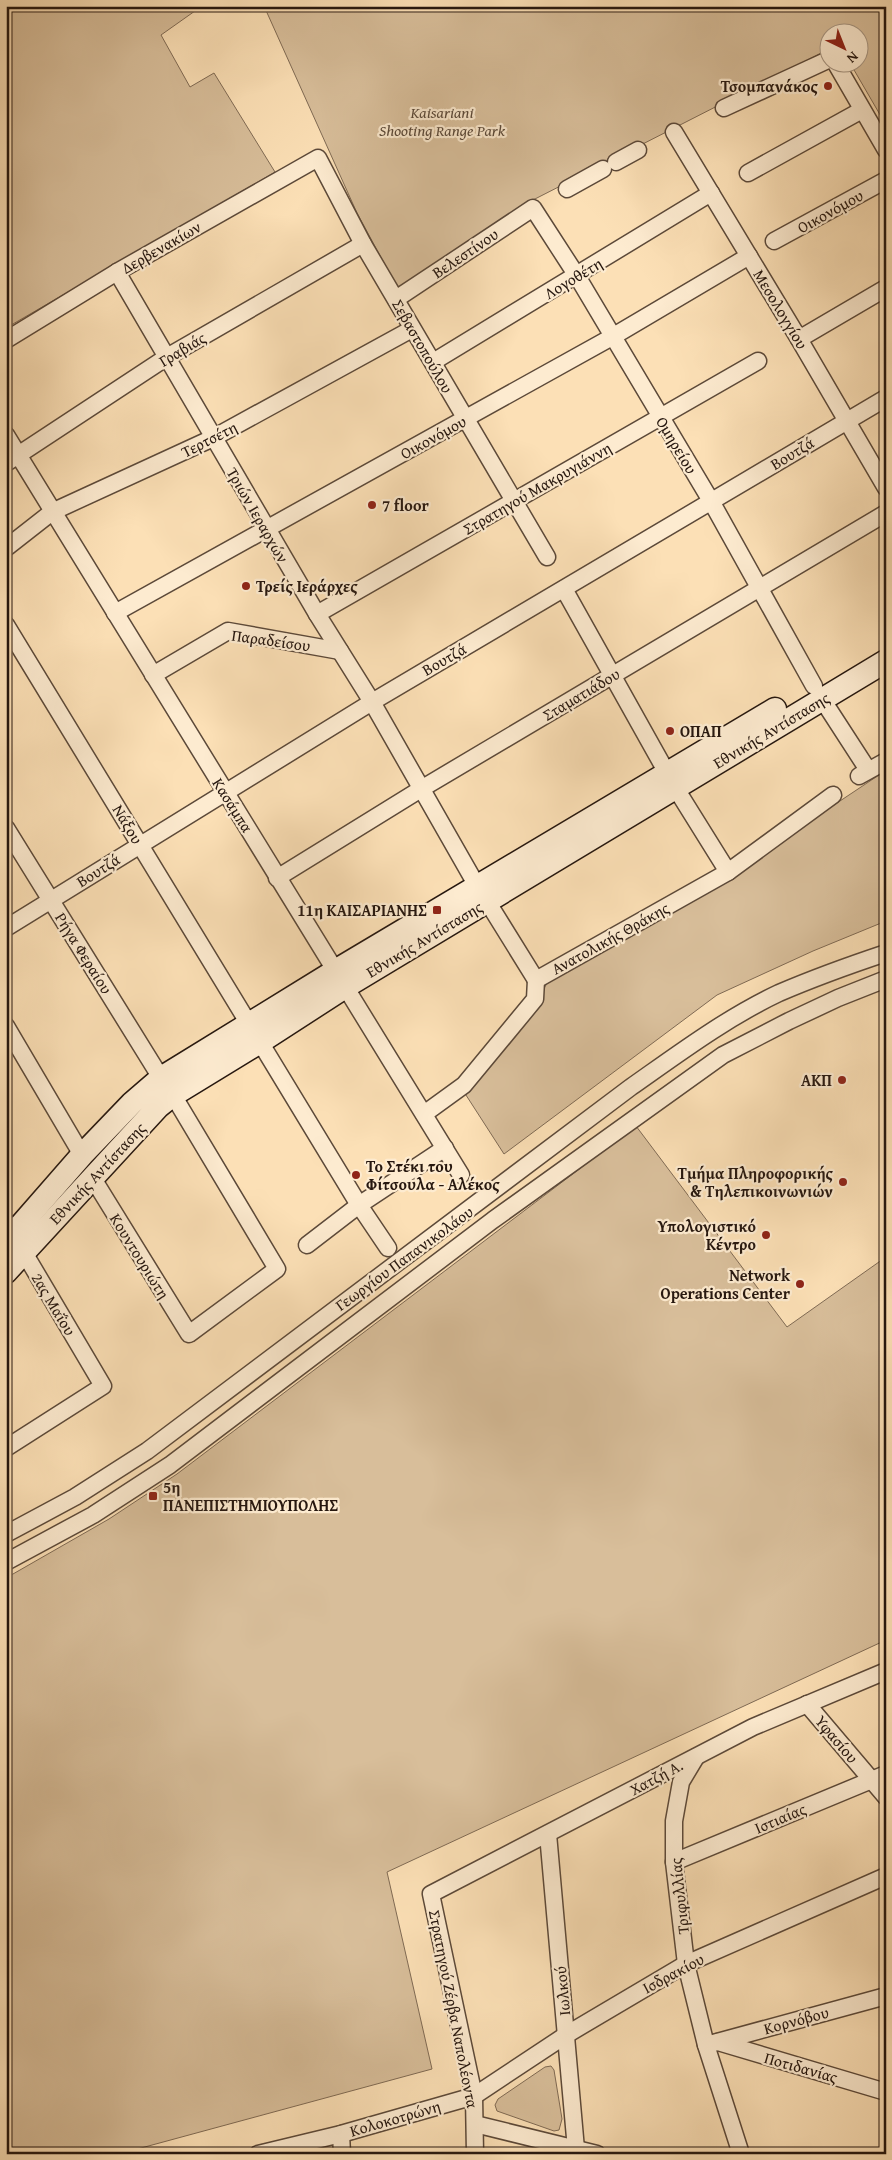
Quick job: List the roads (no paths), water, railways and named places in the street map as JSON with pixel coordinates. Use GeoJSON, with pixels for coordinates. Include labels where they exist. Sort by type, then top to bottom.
{"type":"FeatureCollection","features":[{"type":"Feature","properties":{"kind":"main road","name":"Εθνικής Αντίστασης"},"geometry":{"type":"LineString","coordinates":[[6,1272],[12,1238],[82,1155],[132,1104],[167,1087],[340,979],[818,692],[886,643]]}},
{"type":"Feature","properties":{"kind":"main road","name":"Εθνικής Αντίστασης"},"geometry":{"type":"LineString","coordinates":[[818,692],[886,660]]}},
{"type":"Feature","properties":{"kind":"main road","name":"Εθνικής Αντίστασης"},"geometry":{"type":"LineString","coordinates":[[12,1238],[92,1177],[158,1107],[167,1087]]}},
{"type":"Feature","properties":{"kind":"street"},"geometry":{"type":"LineString","coordinates":[[724,108],[820,64]]}},
{"type":"Feature","properties":{"kind":"street"},"geometry":{"type":"LineString","coordinates":[[841,72],[886,150]]}},
{"type":"Feature","properties":{"kind":"street"},"geometry":{"type":"LineString","coordinates":[[748,173],[862,110]]}},
{"type":"Feature","properties":{"kind":"street","name":"Μεσολογγίου"},"geometry":{"type":"LineString","coordinates":[[674,132],[886,488]]}},
{"type":"Feature","properties":{"kind":"street"},"geometry":{"type":"LineString","coordinates":[[567,189],[638,150]]}},
{"type":"Feature","properties":{"kind":"street","name":"Σεβαστοπούλου"},"geometry":{"type":"LineString","coordinates":[[318,158],[363,244],[547,557]]}},
{"type":"Feature","properties":{"kind":"street","name":"Δερβενακίων"},"geometry":{"type":"LineString","coordinates":[[6,340],[118,272],[318,158]]}},
{"type":"Feature","properties":{"kind":"street","name":"Οικονόμου"},"geometry":{"type":"LineString","coordinates":[[774,241],[886,180]]}},
{"type":"Feature","properties":{"kind":"street","name":"Λογοθέτη"},"geometry":{"type":"LineString","coordinates":[[433,362],[578,276],[712,193]]}},
{"type":"Feature","properties":{"kind":"street","name":"Ομηρείου"},"geometry":{"type":"LineString","coordinates":[[533,208],[578,276],[612,337],[711,501],[864,773],[886,762]]}},
{"type":"Feature","properties":{"kind":"street","name":"Βελεστίνου"},"geometry":{"type":"LineString","coordinates":[[396,299],[533,208]]}},
{"type":"Feature","properties":{"kind":"street","name":"Γραβιάς"},"geometry":{"type":"LineString","coordinates":[[12,459],[167,357],[363,244]]}},
{"type":"Feature","properties":{"kind":"street","name":"Οικονόμου"},"geometry":{"type":"LineString","coordinates":[[115,613],[612,337],[749,256]]}},
{"type":"Feature","properties":{"kind":"street","name":"Τριών Ιεραρχών"},"geometry":{"type":"LineString","coordinates":[[118,272],[316,614],[372,702],[482,894],[536,980]]}},
{"type":"Feature","properties":{"kind":"street"},"geometry":{"type":"LineString","coordinates":[[799,339],[886,288]]}},
{"type":"Feature","properties":{"kind":"street","name":"Τερτσέτη"},"geometry":{"type":"LineString","coordinates":[[6,548],[52,512],[213,438],[412,329]]}},
{"type":"Feature","properties":{"kind":"street","name":"Στρατηγού Μακρυγιάννη"},"geometry":{"type":"LineString","coordinates":[[316,614],[758,362]]}},
{"type":"Feature","properties":{"kind":"street","name":"Βουτζά"},"geometry":{"type":"LineString","coordinates":[[6,928],[372,702],[886,398]]}},
{"type":"Feature","properties":{"kind":"street","name":"Κασάμπα"},"geometry":{"type":"LineString","coordinates":[[6,435],[12,459],[52,512],[461,1175]]}},
{"type":"Feature","properties":{"kind":"street","name":"Σταματιάδου"},"geometry":{"type":"LineString","coordinates":[[277,878],[612,675],[886,513]]}},
{"type":"Feature","properties":{"kind":"street"},"geometry":{"type":"LineString","coordinates":[[564,589],[671,780],[728,872]]}},
{"type":"Feature","properties":{"kind":"street","name":"Νάξου"},"geometry":{"type":"LineString","coordinates":[[6,625],[359,1205],[388,1248]]}},
{"type":"Feature","properties":{"kind":"street","name":"Παραδείσου"},"geometry":{"type":"LineString","coordinates":[[153,675],[228,631],[340,651]]}},
{"type":"Feature","properties":{"kind":"street","name":"Ανατολικής Θράκης"},"geometry":{"type":"LineString","coordinates":[[424,1114],[464,1085],[535,999],[536,980],[728,872],[833,795]]}},
{"type":"Feature","properties":{"kind":"street","name":"Ρήγα Φεραίου"},"geometry":{"type":"LineString","coordinates":[[6,828],[167,1087],[277,1270],[189,1334]]}},
{"type":"Feature","properties":{"kind":"street","name":"Γεωργίου Παπανικολάου"},"geometry":{"type":"LineString","coordinates":[[6,1534],[75,1497],[148,1451],[631,1088],[708,1034],[778,994],[830,972],[886,952]]}},
{"type":"Feature","properties":{"kind":"street","name":"Γεωργίου Παπανικολάου"},"geometry":{"type":"LineString","coordinates":[[6,1562],[93,1515],[170,1465],[493,1220],[723,1056],[789,1021],[886,979]]}},
{"type":"Feature","properties":{"kind":"street"},"geometry":{"type":"LineString","coordinates":[[6,1026],[82,1155]]}},
{"type":"Feature","properties":{"kind":"street"},"geometry":{"type":"LineString","coordinates":[[307,1245],[359,1205],[445,1148]]}},
{"type":"Feature","properties":{"kind":"street","name":"Κουντουριώτη"},"geometry":{"type":"LineString","coordinates":[[92,1177],[189,1334]]}},
{"type":"Feature","properties":{"kind":"street","name":"2ας Μαΐου"},"geometry":{"type":"LineString","coordinates":[[6,1448],[103,1386],[12,1238]]}},
{"type":"Feature","properties":{"kind":"street","name":"Χατζή Α."},"geometry":{"type":"LineString","coordinates":[[431,1894],[698,1755],[807,1704],[886,1671]]}},
{"type":"Feature","properties":{"kind":"street","name":"Υφασίου"},"geometry":{"type":"LineString","coordinates":[[807,1704],[879,1777],[886,1797]]}},
{"type":"Feature","properties":{"kind":"street","name":"Τριφυλλίας"},"geometry":{"type":"LineString","coordinates":[[698,1755],[681,1782],[674,1821],[674,1862],[686,1964],[711,2043],[742,2154]]}},
{"type":"Feature","properties":{"kind":"street","name":"Ιστιαίας"},"geometry":{"type":"LineString","coordinates":[[674,1862],[879,1777]]}},
{"type":"Feature","properties":{"kind":"street","name":"Ιωλκού"},"geometry":{"type":"LineString","coordinates":[[548,1834],[576,2149]]}},
{"type":"Feature","properties":{"kind":"street","name":"Ισδρακίου"},"geometry":{"type":"LineString","coordinates":[[474,2096],[566,2035],[686,1964],[886,1876]]}},
{"type":"Feature","properties":{"kind":"street","name":"Στρατηγού Ζέρβα Ναπολέοντα"},"geometry":{"type":"LineString","coordinates":[[431,1894],[474,2096],[476,2154]]}},
{"type":"Feature","properties":{"kind":"street","name":"Κορνόβου"},"geometry":{"type":"LineString","coordinates":[[711,2043],[886,1996]]}},
{"type":"Feature","properties":{"kind":"street","name":"Ποτιδανίας"},"geometry":{"type":"LineString","coordinates":[[711,2043],[886,2092]]}},
{"type":"Feature","properties":{"kind":"street","name":"Κολοκοτρώνη"},"geometry":{"type":"LineString","coordinates":[[258,2154],[341,2134],[474,2096]]}},
{"type":"Feature","properties":{"kind":"street"},"geometry":{"type":"LineString","coordinates":[[475,2124],[597,2154]]}},
{"type":"Feature","properties":{"kind":"street"},"geometry":{"type":"LineString","coordinates":[[341,2134],[342,2154]]}},
{"type":"Feature","properties":{"kind":"place","name":"Τσομπανάκος"},"geometry":{"type":"Point","coordinates":[828,86]}},
{"type":"Feature","properties":{"kind":"place","name":"7 floor"},"geometry":{"type":"Point","coordinates":[372,505]}},
{"type":"Feature","properties":{"kind":"place","name":"Τρείς Ιεράρχες"},"geometry":{"type":"Point","coordinates":[246,586]}},
{"type":"Feature","properties":{"kind":"place","name":"ΟΠΑΠ"},"geometry":{"type":"Point","coordinates":[670,731]}},
{"type":"Feature","properties":{"kind":"place","name":"11η ΚΑΙΣΑΡΙΑΝΗΣ"},"geometry":{"type":"Point","coordinates":[437,910]}},
{"type":"Feature","properties":{"kind":"place","name":"ΑΚΠ"},"geometry":{"type":"Point","coordinates":[842,1080]}},
{"type":"Feature","properties":{"kind":"place","name":"Το Στέκι του Φίτσουλα - Αλέκος"},"geometry":{"type":"Point","coordinates":[356,1175]}},
{"type":"Feature","properties":{"kind":"place","name":"Τμήμα Πληροφορικής & Τηλεπικοινωνιών"},"geometry":{"type":"Point","coordinates":[843,1182]}},
{"type":"Feature","properties":{"kind":"place","name":"Υπολογιστικό Κέντρο"},"geometry":{"type":"Point","coordinates":[766,1235]}},
{"type":"Feature","properties":{"kind":"place","name":"Network Operations Center"},"geometry":{"type":"Point","coordinates":[800,1284]}},
{"type":"Feature","properties":{"kind":"place","name":"5η ΠΑΝΕΠΙΣΤΗΜΙΟΥΠΟΛΗΣ"},"geometry":{"type":"Point","coordinates":[153,1496]}},
{"type":"Feature","properties":{"kind":"park label","name":"Kaisariani Shooting Range Park"},"geometry":{"type":"Point","coordinates":[442,121]}}]}
